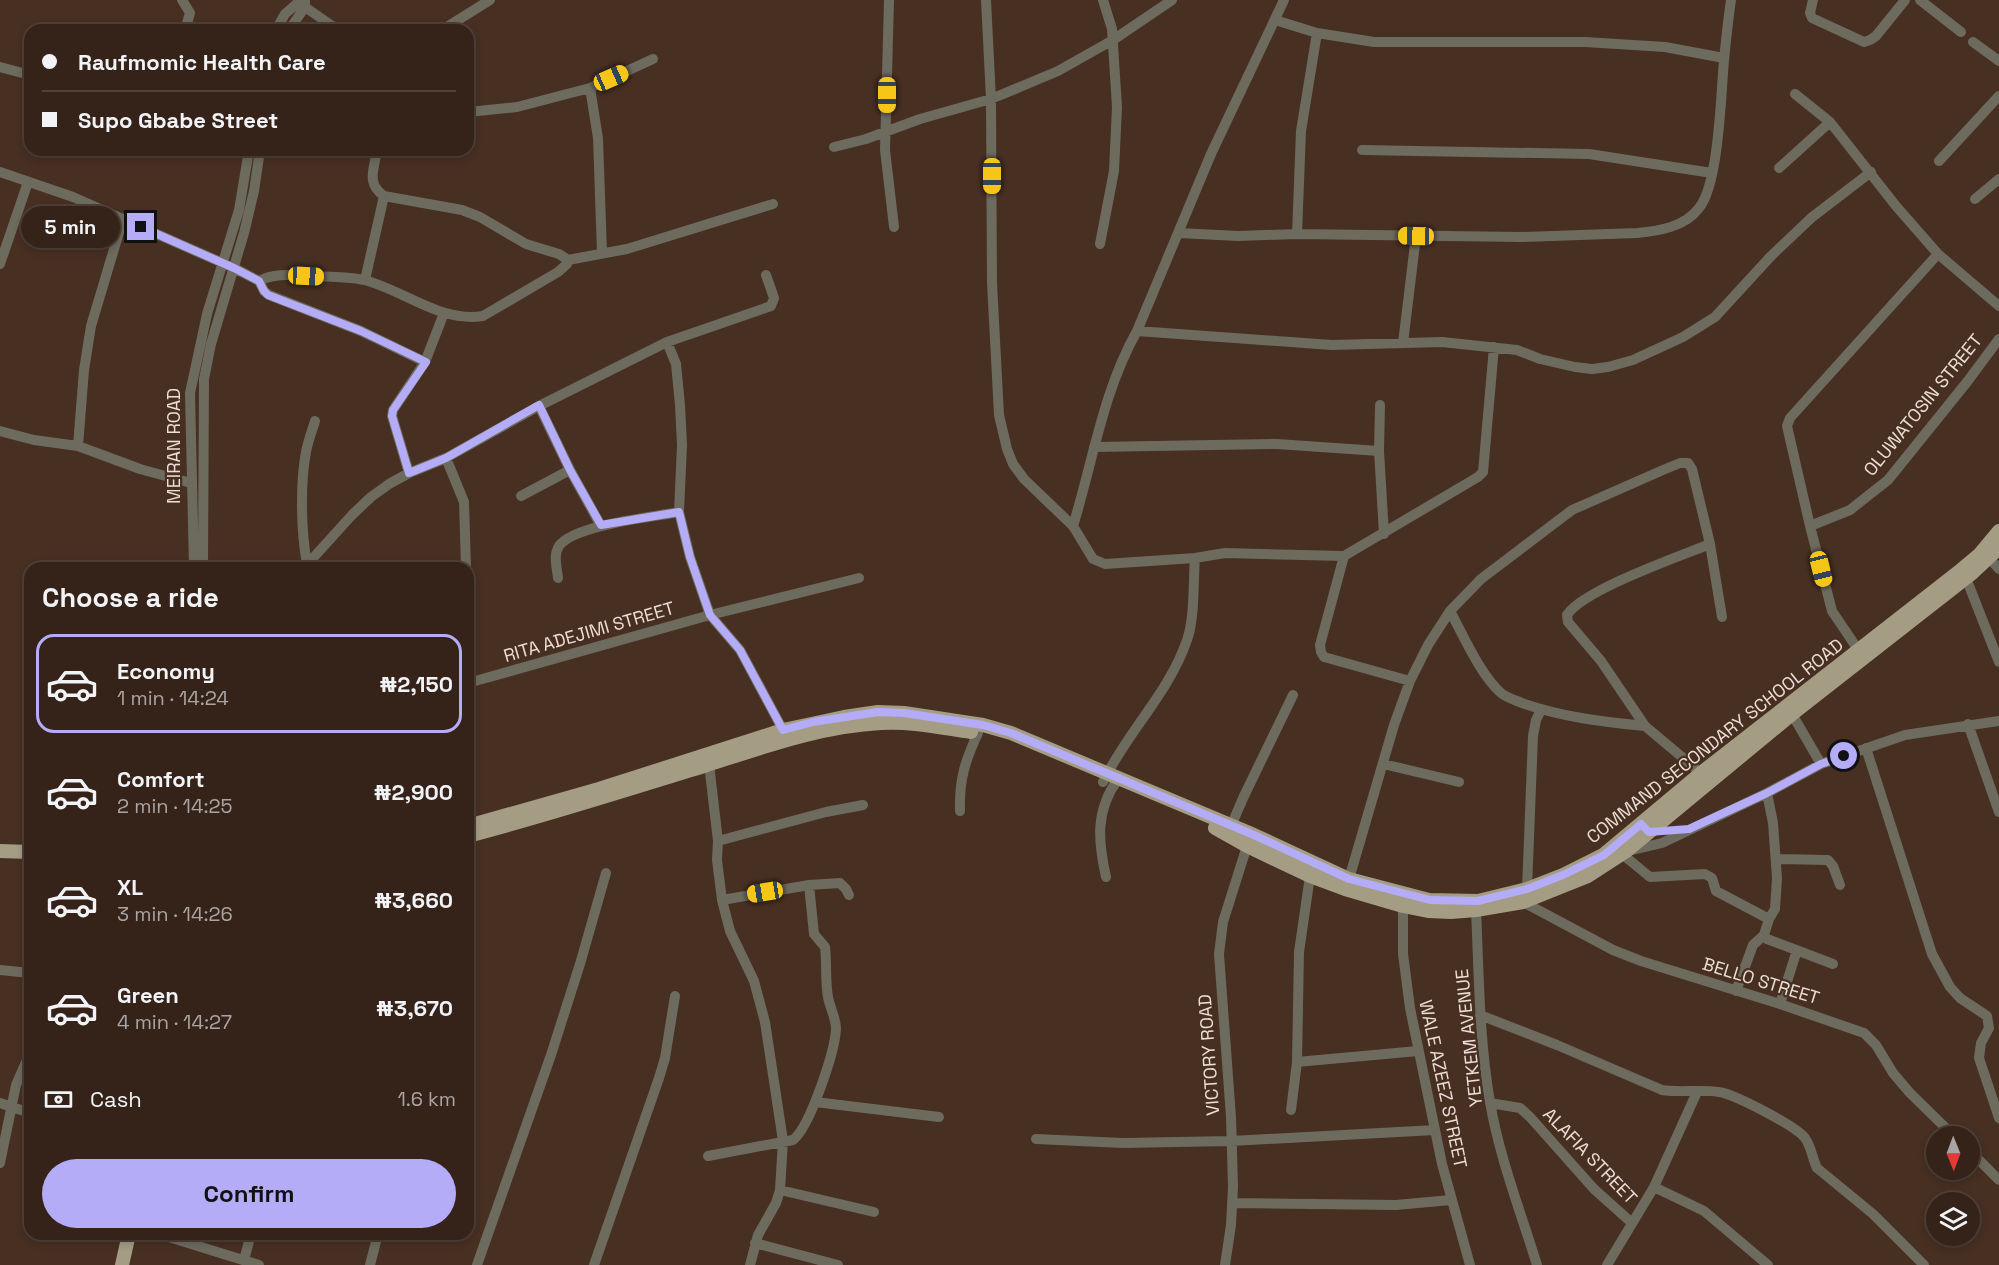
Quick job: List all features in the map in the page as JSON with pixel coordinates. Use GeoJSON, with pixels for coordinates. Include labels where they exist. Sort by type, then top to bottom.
{"type":"FeatureCollection","features":[{"type":"Feature","properties":{"kind":"main road","name":"COMMAND SECONDARY SCHOOL ROAD"},"geometry":{"type":"LineString","coordinates":[[984,732],[1010,738],[1110,780],[1225,832],[1247,846],[1310,876],[1345,889],[1403,906],[1440,912],[1476,910],[1588,876],[1623,853],[1701,772],[1961,570],[1979,555],[1999,531]]}},
{"type":"Feature","properties":{"kind":"main road","name":"COMMAND SECONDARY SCHOOL ROAD"},"geometry":{"type":"LineString","coordinates":[[1110,780],[1231,826],[1349,879],[1430,900],[1452,902],[1525,895],[1604,855],[1645,828],[1966,578],[1999,548]]}},
{"type":"Feature","properties":{"kind":"main road"},"geometry":{"type":"LineString","coordinates":[[474,834],[547,815],[709,764],[724,754],[783,730],[824,720],[878,712],[913,714],[984,732]]}},
{"type":"Feature","properties":{"kind":"main road"},"geometry":{"type":"LineString","coordinates":[[474,824],[724,754],[829,730],[882,722],[984,732]]}},
{"type":"Feature","properties":{"kind":"main road"},"geometry":{"type":"LineString","coordinates":[[0,843],[24,845]]}},
{"type":"Feature","properties":{"kind":"main road"},"geometry":{"type":"LineString","coordinates":[[0,851],[24,852]]}},
{"type":"Feature","properties":{"kind":"main road"},"geometry":{"type":"LineString","coordinates":[[122,1265],[128,1240]]}},
{"type":"Feature","properties":{"kind":"main road"},"geometry":{"type":"LineString","coordinates":[[129,1265],[135,1240]]}},
{"type":"Feature","properties":{"kind":"street"},"geometry":{"type":"LineString","coordinates":[[182,0],[190,13],[187,24]]}},
{"type":"Feature","properties":{"kind":"street"},"geometry":{"type":"LineString","coordinates":[[451,24],[489,0]]}},
{"type":"Feature","properties":{"kind":"street"},"geometry":{"type":"LineString","coordinates":[[889,0],[885,150],[894,227]]}},
{"type":"Feature","properties":{"kind":"street"},"geometry":{"type":"LineString","coordinates":[[986,0],[991,99],[992,283],[998,405],[1002,432],[1013,464],[1024,479],[1073,526],[1093,559],[1100,563],[1195,558],[1225,553],[1344,556],[1483,472],[1494,347]]}},
{"type":"Feature","properties":{"kind":"street"},"geometry":{"type":"LineString","coordinates":[[1100,244],[1114,171],[1117,107],[1112,28],[1103,0]]}},
{"type":"Feature","properties":{"kind":"street"},"geometry":{"type":"LineString","coordinates":[[834,147],[991,99],[1058,71],[1113,40],[1172,0]]}},
{"type":"Feature","properties":{"kind":"street"},"geometry":{"type":"LineString","coordinates":[[1073,526],[1094,447],[1122,358],[1137,331],[1211,154],[1284,0]]}},
{"type":"Feature","properties":{"kind":"street"},"geometry":{"type":"LineString","coordinates":[[1179,233],[1238,237],[1298,234],[1521,237],[1655,231],[1677,225],[1698,210],[1706,197],[1712,173],[1731,0]]}},
{"type":"Feature","properties":{"kind":"street"},"geometry":{"type":"LineString","coordinates":[[1813,0],[1810,14],[1812,18],[1864,42],[1876,36],[1905,0]]}},
{"type":"Feature","properties":{"kind":"street"},"geometry":{"type":"LineString","coordinates":[[1920,0],[1961,32]]}},
{"type":"Feature","properties":{"kind":"street"},"geometry":{"type":"LineString","coordinates":[[279,24],[285,14],[304,2]]}},
{"type":"Feature","properties":{"kind":"street"},"geometry":{"type":"LineString","coordinates":[[292,24],[304,2]]}},
{"type":"Feature","properties":{"kind":"street"},"geometry":{"type":"LineString","coordinates":[[304,2],[331,24]]}},
{"type":"Feature","properties":{"kind":"street"},"geometry":{"type":"LineString","coordinates":[[1275,20],[1317,33],[1374,42],[1586,42],[1665,47],[1724,58]]}},
{"type":"Feature","properties":{"kind":"street"},"geometry":{"type":"LineString","coordinates":[[1298,234],[1301,131],[1317,33]]}},
{"type":"Feature","properties":{"kind":"street"},"geometry":{"type":"LineString","coordinates":[[1973,42],[1999,60]]}},
{"type":"Feature","properties":{"kind":"street"},"geometry":{"type":"LineString","coordinates":[[474,111],[517,107],[590,88],[653,59]]}},
{"type":"Feature","properties":{"kind":"street"},"geometry":{"type":"LineString","coordinates":[[0,68],[24,74]]}},
{"type":"Feature","properties":{"kind":"street"},"geometry":{"type":"LineString","coordinates":[[590,88],[598,138],[602,253]]}},
{"type":"Feature","properties":{"kind":"street"},"geometry":{"type":"LineString","coordinates":[[1795,94],[1830,122],[1896,206],[1938,254],[1999,306]]}},
{"type":"Feature","properties":{"kind":"street"},"geometry":{"type":"LineString","coordinates":[[1939,161],[1999,96]]}},
{"type":"Feature","properties":{"kind":"street"},"geometry":{"type":"LineString","coordinates":[[1779,168],[1830,122]]}},
{"type":"Feature","properties":{"kind":"street"},"geometry":{"type":"LineString","coordinates":[[1362,150],[1589,154],[1712,173]]}},
{"type":"Feature","properties":{"kind":"street","name":"MEIRAN ROAD"},"geometry":{"type":"LineString","coordinates":[[202,562],[204,380],[248,156]]}},
{"type":"Feature","properties":{"kind":"street","name":"MEIRAN ROAD"},"geometry":{"type":"LineString","coordinates":[[194,562],[190,413],[194,370],[207,314],[244,233],[259,156]]}},
{"type":"Feature","properties":{"kind":"street"},"geometry":{"type":"LineString","coordinates":[[376,156],[372,184],[375,190],[384,196],[462,210],[526,244],[559,254],[568,260],[627,249],[773,204]]}},
{"type":"Feature","properties":{"kind":"street"},"geometry":{"type":"LineString","coordinates":[[0,172],[73,197],[123,219],[259,281],[268,295],[361,331],[426,362]]}},
{"type":"Feature","properties":{"kind":"street"},"geometry":{"type":"LineString","coordinates":[[1137,331],[1332,345],[1442,342],[1518,350],[1540,359],[1575,367],[1592,369],[1608,367],[1633,360],[1683,337],[1715,317],[1771,256],[1811,218],[1871,172]]}},
{"type":"Feature","properties":{"kind":"street"},"geometry":{"type":"LineString","coordinates":[[1975,199],[1999,178]]}},
{"type":"Feature","properties":{"kind":"street"},"geometry":{"type":"LineString","coordinates":[[0,264],[28,183]]}},
{"type":"Feature","properties":{"kind":"street"},"geometry":{"type":"LineString","coordinates":[[365,280],[384,196]]}},
{"type":"Feature","properties":{"kind":"street"},"geometry":{"type":"LineString","coordinates":[[78,446],[84,370],[91,326],[123,219]]}},
{"type":"Feature","properties":{"kind":"street"},"geometry":{"type":"LineString","coordinates":[[1403,344],[1416,236]]}},
{"type":"Feature","properties":{"kind":"street"},"geometry":{"type":"LineString","coordinates":[[1859,651],[1832,611],[1787,426],[1790,418],[1938,254]]}},
{"type":"Feature","properties":{"kind":"street"},"geometry":{"type":"LineString","coordinates":[[259,281],[268,276],[283,275],[365,280],[444,313],[483,316],[558,272],[568,260]]}},
{"type":"Feature","properties":{"kind":"street"},"geometry":{"type":"LineString","coordinates":[[309,562],[371,497],[409,473],[446,458],[539,405],[667,342],[771,306],[774,298],[766,275]]}},
{"type":"Feature","properties":{"kind":"street"},"geometry":{"type":"LineString","coordinates":[[409,473],[392,416],[393,410],[426,362],[444,313]]}},
{"type":"Feature","properties":{"kind":"street","name":"OLUWATOSIN STREET"},"geometry":{"type":"LineString","coordinates":[[1810,526],[1850,510],[1888,480],[1999,339]]}},
{"type":"Feature","properties":{"kind":"street"},"geometry":{"type":"LineString","coordinates":[[667,342],[676,364],[682,445],[679,512],[690,557],[710,615],[740,650],[783,730]]}},
{"type":"Feature","properties":{"kind":"street"},"geometry":{"type":"LineString","coordinates":[[539,405],[570,470],[601,525]]}},
{"type":"Feature","properties":{"kind":"street"},"geometry":{"type":"LineString","coordinates":[[1380,405],[1379,451],[1383,534]]}},
{"type":"Feature","properties":{"kind":"street"},"geometry":{"type":"LineString","coordinates":[[305,562],[304,475],[306,451],[315,421]]}},
{"type":"Feature","properties":{"kind":"street"},"geometry":{"type":"LineString","coordinates":[[0,431],[27,439],[78,446],[140,469],[191,483]]}},
{"type":"Feature","properties":{"kind":"street"},"geometry":{"type":"LineString","coordinates":[[1094,447],[1277,444],[1379,451]]}},
{"type":"Feature","properties":{"kind":"street"},"geometry":{"type":"LineString","coordinates":[[446,458],[464,502],[466,562]]}},
{"type":"Feature","properties":{"kind":"street"},"geometry":{"type":"LineString","coordinates":[[1349,879],[1410,681],[1428,645],[1450,611],[1481,579],[1572,510],[1680,463],[1688,463],[1692,469],[1710,544],[1722,617]]}},
{"type":"Feature","properties":{"kind":"street"},"geometry":{"type":"LineString","coordinates":[[521,496],[570,470]]}},
{"type":"Feature","properties":{"kind":"street"},"geometry":{"type":"LineString","coordinates":[[558,578],[556,557],[558,548],[565,540],[601,525],[679,512]]}},
{"type":"Feature","properties":{"kind":"street"},"geometry":{"type":"LineString","coordinates":[[1701,772],[1645,726],[1601,661],[1568,622],[1567,615],[1571,609],[1593,593],[1710,544]]}},
{"type":"Feature","properties":{"kind":"street"},"geometry":{"type":"LineString","coordinates":[[1344,556],[1320,645],[1321,652],[1324,657],[1410,681]]}},
{"type":"Feature","properties":{"kind":"street"},"geometry":{"type":"LineString","coordinates":[[1106,878],[1099,847],[1102,809],[1110,780],[1124,744],[1163,689],[1182,654],[1188,638],[1191,616],[1195,558]]}},
{"type":"Feature","properties":{"kind":"street"},"geometry":{"type":"LineString","coordinates":[[1989,558],[1999,569]]}},
{"type":"Feature","properties":{"kind":"street","name":"RITA ADEJIMI STREET"},"geometry":{"type":"LineString","coordinates":[[474,681],[710,615],[859,578]]}},
{"type":"Feature","properties":{"kind":"street"},"geometry":{"type":"LineString","coordinates":[[1966,578],[1999,662]]}},
{"type":"Feature","properties":{"kind":"street"},"geometry":{"type":"LineString","coordinates":[[1450,611],[1474,656],[1503,696],[1541,710],[1590,720],[1645,726]]}},
{"type":"Feature","properties":{"kind":"street"},"geometry":{"type":"LineString","coordinates":[[1231,826],[1293,695]]}},
{"type":"Feature","properties":{"kind":"street"},"geometry":{"type":"LineString","coordinates":[[1525,895],[1533,736],[1536,720],[1541,710]]}},
{"type":"Feature","properties":{"kind":"street"},"geometry":{"type":"LineString","coordinates":[[1792,714],[1821,764]]}},
{"type":"Feature","properties":{"kind":"street"},"geometry":{"type":"LineString","coordinates":[[1623,853],[1662,843],[1767,793],[1821,764],[1866,748],[1905,735],[1999,721]]}},
{"type":"Feature","properties":{"kind":"street"},"geometry":{"type":"LineString","coordinates":[[1968,724],[1999,812]]}},
{"type":"Feature","properties":{"kind":"street"},"geometry":{"type":"LineString","coordinates":[[960,811],[960,793],[966,757],[984,732]]}},
{"type":"Feature","properties":{"kind":"street"},"geometry":{"type":"LineString","coordinates":[[1866,748],[1932,954],[1944,978],[1960,998],[1987,1016],[1989,1028],[1981,1043],[1978,1058],[1999,1118]]}},
{"type":"Feature","properties":{"kind":"street"},"geometry":{"type":"LineString","coordinates":[[709,764],[722,900],[730,931],[754,981],[765,1022],[783,1141],[780,1190],[756,1243],[750,1265]]}},
{"type":"Feature","properties":{"kind":"street"},"geometry":{"type":"LineString","coordinates":[[1383,764],[1459,782]]}},
{"type":"Feature","properties":{"kind":"street"},"geometry":{"type":"LineString","coordinates":[[1736,991],[1753,945],[1764,935],[1775,909],[1778,878],[1773,823],[1767,793]]}},
{"type":"Feature","properties":{"kind":"street"},"geometry":{"type":"LineString","coordinates":[[718,841],[826,812],[863,805]]}},
{"type":"Feature","properties":{"kind":"street"},"geometry":{"type":"LineString","coordinates":[[1645,828],[1689,829]]}},
{"type":"Feature","properties":{"kind":"street","name":"VICTORY ROAD"},"geometry":{"type":"LineString","coordinates":[[1225,1265],[1231,1225],[1232,1141],[1218,954],[1223,922],[1247,846]]}},
{"type":"Feature","properties":{"kind":"street"},"geometry":{"type":"LineString","coordinates":[[1623,853],[1650,877],[1704,874],[1712,879],[1716,891],[1769,919]]}},
{"type":"Feature","properties":{"kind":"street"},"geometry":{"type":"LineString","coordinates":[[1776,859],[1828,861],[1833,866],[1840,885]]}},
{"type":"Feature","properties":{"kind":"street"},"geometry":{"type":"LineString","coordinates":[[477,1265],[551,1055],[606,873]]}},
{"type":"Feature","properties":{"kind":"street"},"geometry":{"type":"LineString","coordinates":[[1291,1110],[1297,1062],[1299,952],[1310,876]]}},
{"type":"Feature","properties":{"kind":"street"},"geometry":{"type":"LineString","coordinates":[[722,900],[808,885],[840,883],[849,895]]}},
{"type":"Feature","properties":{"kind":"street"},"geometry":{"type":"LineString","coordinates":[[708,1156],[793,1140],[798,1135],[814,1102],[831,1056],[836,1026],[827,994],[825,946],[816,937],[812,927],[808,885]]}},
{"type":"Feature","properties":{"kind":"street","name":"BELLO STREET"},"geometry":{"type":"LineString","coordinates":[[1525,895],[1613,950],[1864,1033],[1876,1045],[1910,1093],[1944,1126]]}},
{"type":"Feature","properties":{"kind":"street","name":"WALE AZEEZ STREET"},"geometry":{"type":"LineString","coordinates":[[1403,906],[1403,954],[1418,1051],[1451,1200],[1470,1265]]}},
{"type":"Feature","properties":{"kind":"street","name":"YETKEM AVENUE"},"geometry":{"type":"LineString","coordinates":[[1476,910],[1480,1015],[1490,1103],[1508,1174],[1537,1265]]}},
{"type":"Feature","properties":{"kind":"street"},"geometry":{"type":"LineString","coordinates":[[1764,935],[1767,939],[1833,964]]}},
{"type":"Feature","properties":{"kind":"street"},"geometry":{"type":"LineString","coordinates":[[1780,1004],[1797,950]]}},
{"type":"Feature","properties":{"kind":"street"},"geometry":{"type":"LineString","coordinates":[[0,970],[24,972]]}},
{"type":"Feature","properties":{"kind":"street"},"geometry":{"type":"LineString","coordinates":[[594,1265],[659,1078],[667,1048],[675,996]]}},
{"type":"Feature","properties":{"kind":"street"},"geometry":{"type":"LineString","coordinates":[[1480,1015],[1662,1090],[1720,1092],[1794,1128],[1810,1147],[1817,1168],[1873,1215],[1924,1265]]}},
{"type":"Feature","properties":{"kind":"street"},"geometry":{"type":"LineString","coordinates":[[1297,1062],[1418,1051]]}},
{"type":"Feature","properties":{"kind":"street"},"geometry":{"type":"LineString","coordinates":[[0,1163],[5,1104],[24,1066]]}},
{"type":"Feature","properties":{"kind":"street"},"geometry":{"type":"LineString","coordinates":[[1607,1265],[1654,1187],[1697,1092]]}},
{"type":"Feature","properties":{"kind":"street"},"geometry":{"type":"LineString","coordinates":[[814,1102],[939,1117]]}},
{"type":"Feature","properties":{"kind":"street","name":"ALAFIA STREET"},"geometry":{"type":"LineString","coordinates":[[1490,1103],[1520,1108],[1594,1189],[1632,1223]]}},
{"type":"Feature","properties":{"kind":"street"},"geometry":{"type":"LineString","coordinates":[[5,1104],[24,1111]]}},
{"type":"Feature","properties":{"kind":"street"},"geometry":{"type":"LineString","coordinates":[[1036,1140],[1123,1143],[1232,1141],[1435,1130]]}},
{"type":"Feature","properties":{"kind":"street"},"geometry":{"type":"LineString","coordinates":[[1980,1161],[1999,1180]]}},
{"type":"Feature","properties":{"kind":"street"},"geometry":{"type":"LineString","coordinates":[[1654,1187],[1704,1210],[1768,1265]]}},
{"type":"Feature","properties":{"kind":"street"},"geometry":{"type":"LineString","coordinates":[[780,1190],[874,1212]]}},
{"type":"Feature","properties":{"kind":"street"},"geometry":{"type":"LineString","coordinates":[[1232,1203],[1395,1205],[1451,1200]]}},
{"type":"Feature","properties":{"kind":"street"},"geometry":{"type":"LineString","coordinates":[[178,1240],[258,1265]]}},
{"type":"Feature","properties":{"kind":"street"},"geometry":{"type":"LineString","coordinates":[[243,1260],[249,1240]]}},
{"type":"Feature","properties":{"kind":"street"},"geometry":{"type":"LineString","coordinates":[[370,1265],[376,1240]]}},
{"type":"Feature","properties":{"kind":"street"},"geometry":{"type":"LineString","coordinates":[[756,1243],[838,1265]]}},
{"type":"Feature","properties":{"kind":"route"},"geometry":{"type":"LineString","coordinates":[[141,227],[259,281],[268,295],[361,331],[426,362],[393,410],[392,416],[409,473],[446,458],[539,405],[570,470],[601,525],[679,512],[690,557],[710,615],[740,650],[783,730],[813,722],[878,712],[930,716],[983,725],[1011,733],[1254,835],[1349,879],[1402,894],[1452,902],[1478,901],[1515,893],[1563,875],[1604,855],[1641,824],[1649,832],[1689,829],[1767,793],[1821,764],[1844,756]]}}]}
